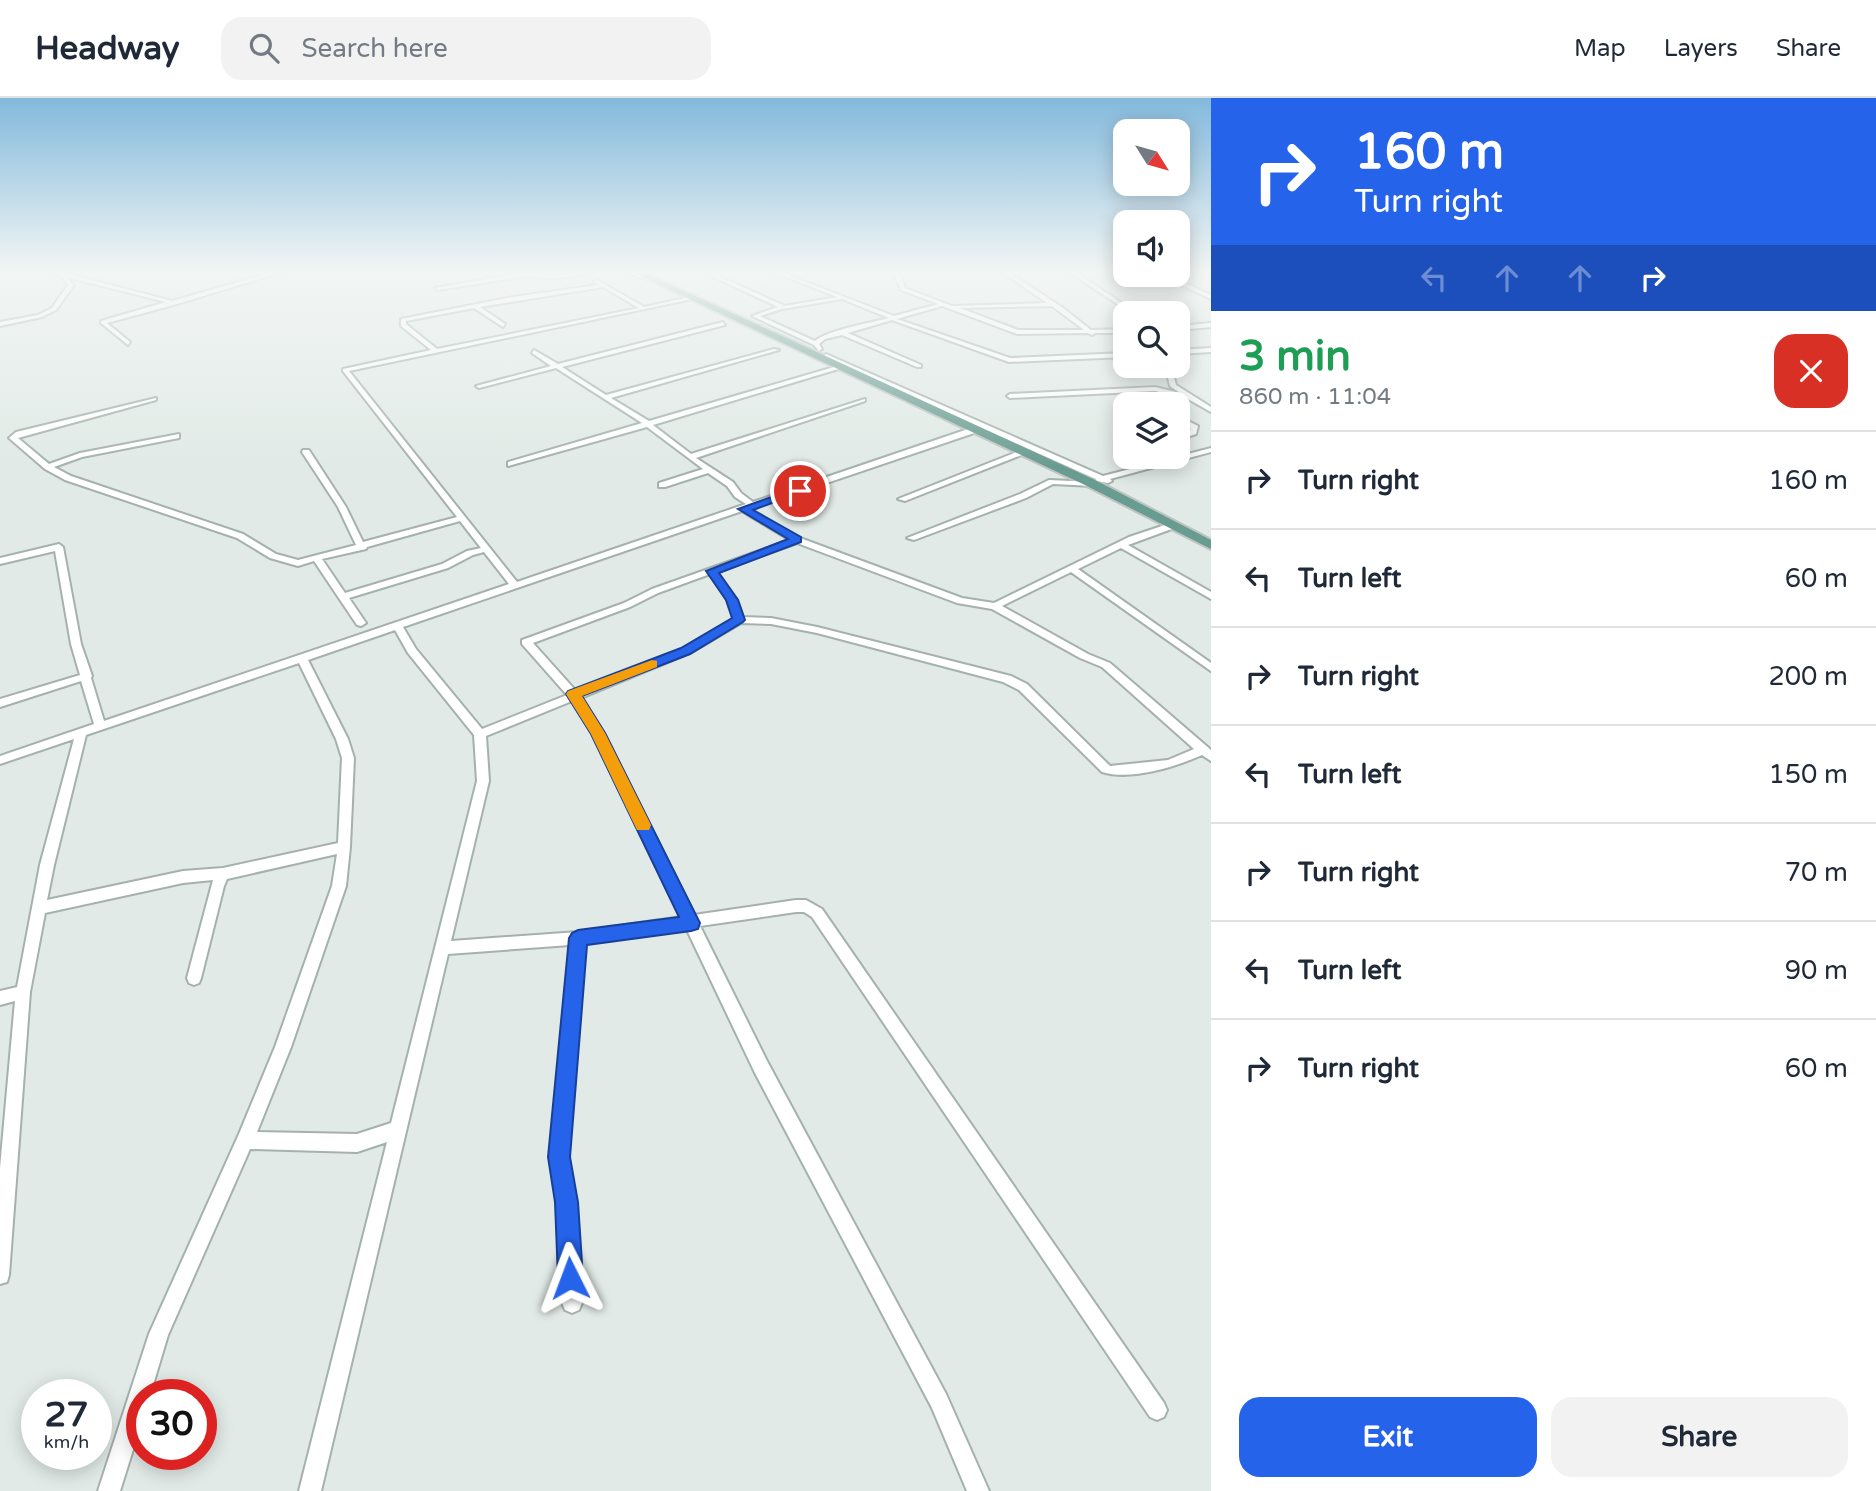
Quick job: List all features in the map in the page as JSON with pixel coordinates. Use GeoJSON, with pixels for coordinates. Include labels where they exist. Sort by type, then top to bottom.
{"type":"FeatureCollection","features":[{"type":"Feature","properties":{"kind":"main road"},"geometry":{"type":"LineString","coordinates":[[779,337],[1025,452],[1098,482],[1211,545]]}},
{"type":"Feature","properties":{"kind":"street"},"geometry":{"type":"LineString","coordinates":[[120,337],[128,344]]}},
{"type":"Feature","properties":{"kind":"street"},"geometry":{"type":"LineString","coordinates":[[418,337],[436,351]]}},
{"type":"Feature","properties":{"kind":"street"},"geometry":{"type":"LineString","coordinates":[[502,337],[345,370],[516,587]]}},
{"type":"Feature","properties":{"kind":"street"},"geometry":{"type":"LineString","coordinates":[[479,386],[673,337]]}},
{"type":"Feature","properties":{"kind":"street"},"geometry":{"type":"LineString","coordinates":[[801,337],[816,344],[833,362],[1098,482]]}},
{"type":"Feature","properties":{"kind":"street"},"geometry":{"type":"LineString","coordinates":[[816,344],[831,337]]}},
{"type":"Feature","properties":{"kind":"street"},"geometry":{"type":"LineString","coordinates":[[852,337],[919,366]]}},
{"type":"Feature","properties":{"kind":"street"},"geometry":{"type":"LineString","coordinates":[[942,337],[1009,360],[1113,356]]}},
{"type":"Feature","properties":{"kind":"street"},"geometry":{"type":"LineString","coordinates":[[606,397],[776,350]]}},
{"type":"Feature","properties":{"kind":"street"},"geometry":{"type":"LineString","coordinates":[[1190,351],[1211,350]]}},
{"type":"Feature","properties":{"kind":"street"},"geometry":{"type":"LineString","coordinates":[[534,352],[648,424],[730,484],[749,508],[797,540],[960,601],[995,606],[1106,665],[1207,753]]}},
{"type":"Feature","properties":{"kind":"street"},"geometry":{"type":"LineString","coordinates":[[511,464],[648,424],[833,362]]}},
{"type":"Feature","properties":{"kind":"street"},"geometry":{"type":"LineString","coordinates":[[1171,378],[1173,386],[1181,392]]}},
{"type":"Feature","properties":{"kind":"street"},"geometry":{"type":"LineString","coordinates":[[1010,396],[1155,389],[1167,392]]}},
{"type":"Feature","properties":{"kind":"street"},"geometry":{"type":"LineString","coordinates":[[154,399],[13,438],[48,467],[68,478],[240,536],[273,556],[298,563],[463,518]]}},
{"type":"Feature","properties":{"kind":"street"},"geometry":{"type":"LineString","coordinates":[[1190,399],[1211,410]]}},
{"type":"Feature","properties":{"kind":"street"},"geometry":{"type":"LineString","coordinates":[[690,457],[863,400]]}},
{"type":"Feature","properties":{"kind":"street"},"geometry":{"type":"LineString","coordinates":[[0,760],[977,429]]}},
{"type":"Feature","properties":{"kind":"street"},"geometry":{"type":"LineString","coordinates":[[48,467],[80,454],[176,436]]}},
{"type":"Feature","properties":{"kind":"street"},"geometry":{"type":"LineString","coordinates":[[1190,456],[1211,451]]}},
{"type":"Feature","properties":{"kind":"street"},"geometry":{"type":"LineString","coordinates":[[306,452],[342,507],[363,547]]}},
{"type":"Feature","properties":{"kind":"street"},"geometry":{"type":"LineString","coordinates":[[902,499],[1025,452]]}},
{"type":"Feature","properties":{"kind":"street"},"geometry":{"type":"LineString","coordinates":[[911,538],[1023,496],[1049,482],[1098,482],[1141,469]]}},
{"type":"Feature","properties":{"kind":"street"},"geometry":{"type":"LineString","coordinates":[[662,485],[709,470]]}},
{"type":"Feature","properties":{"kind":"street"},"geometry":{"type":"LineString","coordinates":[[995,606],[1140,536],[1174,525]]}},
{"type":"Feature","properties":{"kind":"street"},"geometry":{"type":"LineString","coordinates":[[797,540],[526,642],[573,694],[598,733],[761,1067],[939,1401],[978,1491]]}},
{"type":"Feature","properties":{"kind":"street"},"geometry":{"type":"LineString","coordinates":[[1122,545],[1211,596]]}},
{"type":"Feature","properties":{"kind":"street"},"geometry":{"type":"LineString","coordinates":[[0,561],[59,547],[76,644],[100,727]]}},
{"type":"Feature","properties":{"kind":"street"},"geometry":{"type":"LineString","coordinates":[[342,597],[445,566],[470,553],[487,549]]}},
{"type":"Feature","properties":{"kind":"street"},"geometry":{"type":"LineString","coordinates":[[317,559],[361,623]]}},
{"type":"Feature","properties":{"kind":"street"},"geometry":{"type":"LineString","coordinates":[[1071,568],[1211,668]]}},
{"type":"Feature","properties":{"kind":"street"},"geometry":{"type":"LineString","coordinates":[[712,571],[732,600],[739,620]]}},
{"type":"Feature","properties":{"kind":"street"},"geometry":{"type":"LineString","coordinates":[[480,734],[573,694],[686,651],[739,620],[771,621],[817,630],[1007,679],[1023,687],[1107,769],[1114,771],[1170,764],[1207,753]]}},
{"type":"Feature","properties":{"kind":"street"},"geometry":{"type":"LineString","coordinates":[[310,1491],[483,781],[480,734],[412,651],[398,627]]}},
{"type":"Feature","properties":{"kind":"street"},"geometry":{"type":"LineString","coordinates":[[109,1491],[159,1334],[283,1047],[338,886],[344,847],[348,758],[346,748],[302,659]]}},
{"type":"Feature","properties":{"kind":"street"},"geometry":{"type":"LineString","coordinates":[[0,704],[87,676]]}},
{"type":"Feature","properties":{"kind":"street"},"geometry":{"type":"LineString","coordinates":[[0,1275],[23,992],[47,865],[81,733]]}},
{"type":"Feature","properties":{"kind":"street"},"geometry":{"type":"LineString","coordinates":[[39,908],[183,877],[223,873],[344,847]]}},
{"type":"Feature","properties":{"kind":"street"},"geometry":{"type":"LineString","coordinates":[[194,978],[217,885],[223,873]]}},
{"type":"Feature","properties":{"kind":"street"},"geometry":{"type":"LineString","coordinates":[[443,948],[578,938],[796,906],[806,906],[817,913],[1157,1410]]}},
{"type":"Feature","properties":{"kind":"street"},"geometry":{"type":"LineString","coordinates":[[572,1303],[566,1202],[559,1157],[578,938]]}},
{"type":"Feature","properties":{"kind":"street"},"geometry":{"type":"LineString","coordinates":[[0,998],[23,992]]}},
{"type":"Feature","properties":{"kind":"street"},"geometry":{"type":"LineString","coordinates":[[245,1140],[357,1143],[399,1129]]}},
{"type":"Feature","properties":{"kind":"slow traffic"},"geometry":{"type":"LineString","coordinates":[[643,825],[598,733],[573,694],[652,664]]}},
{"type":"Feature","properties":{"kind":"route"},"geometry":{"type":"LineString","coordinates":[[570,1278],[566,1202],[559,1157],[578,938],[691,923],[598,733],[573,694],[686,651],[739,620],[732,600],[712,571],[797,540],[744,509],[800,491]]}}]}
